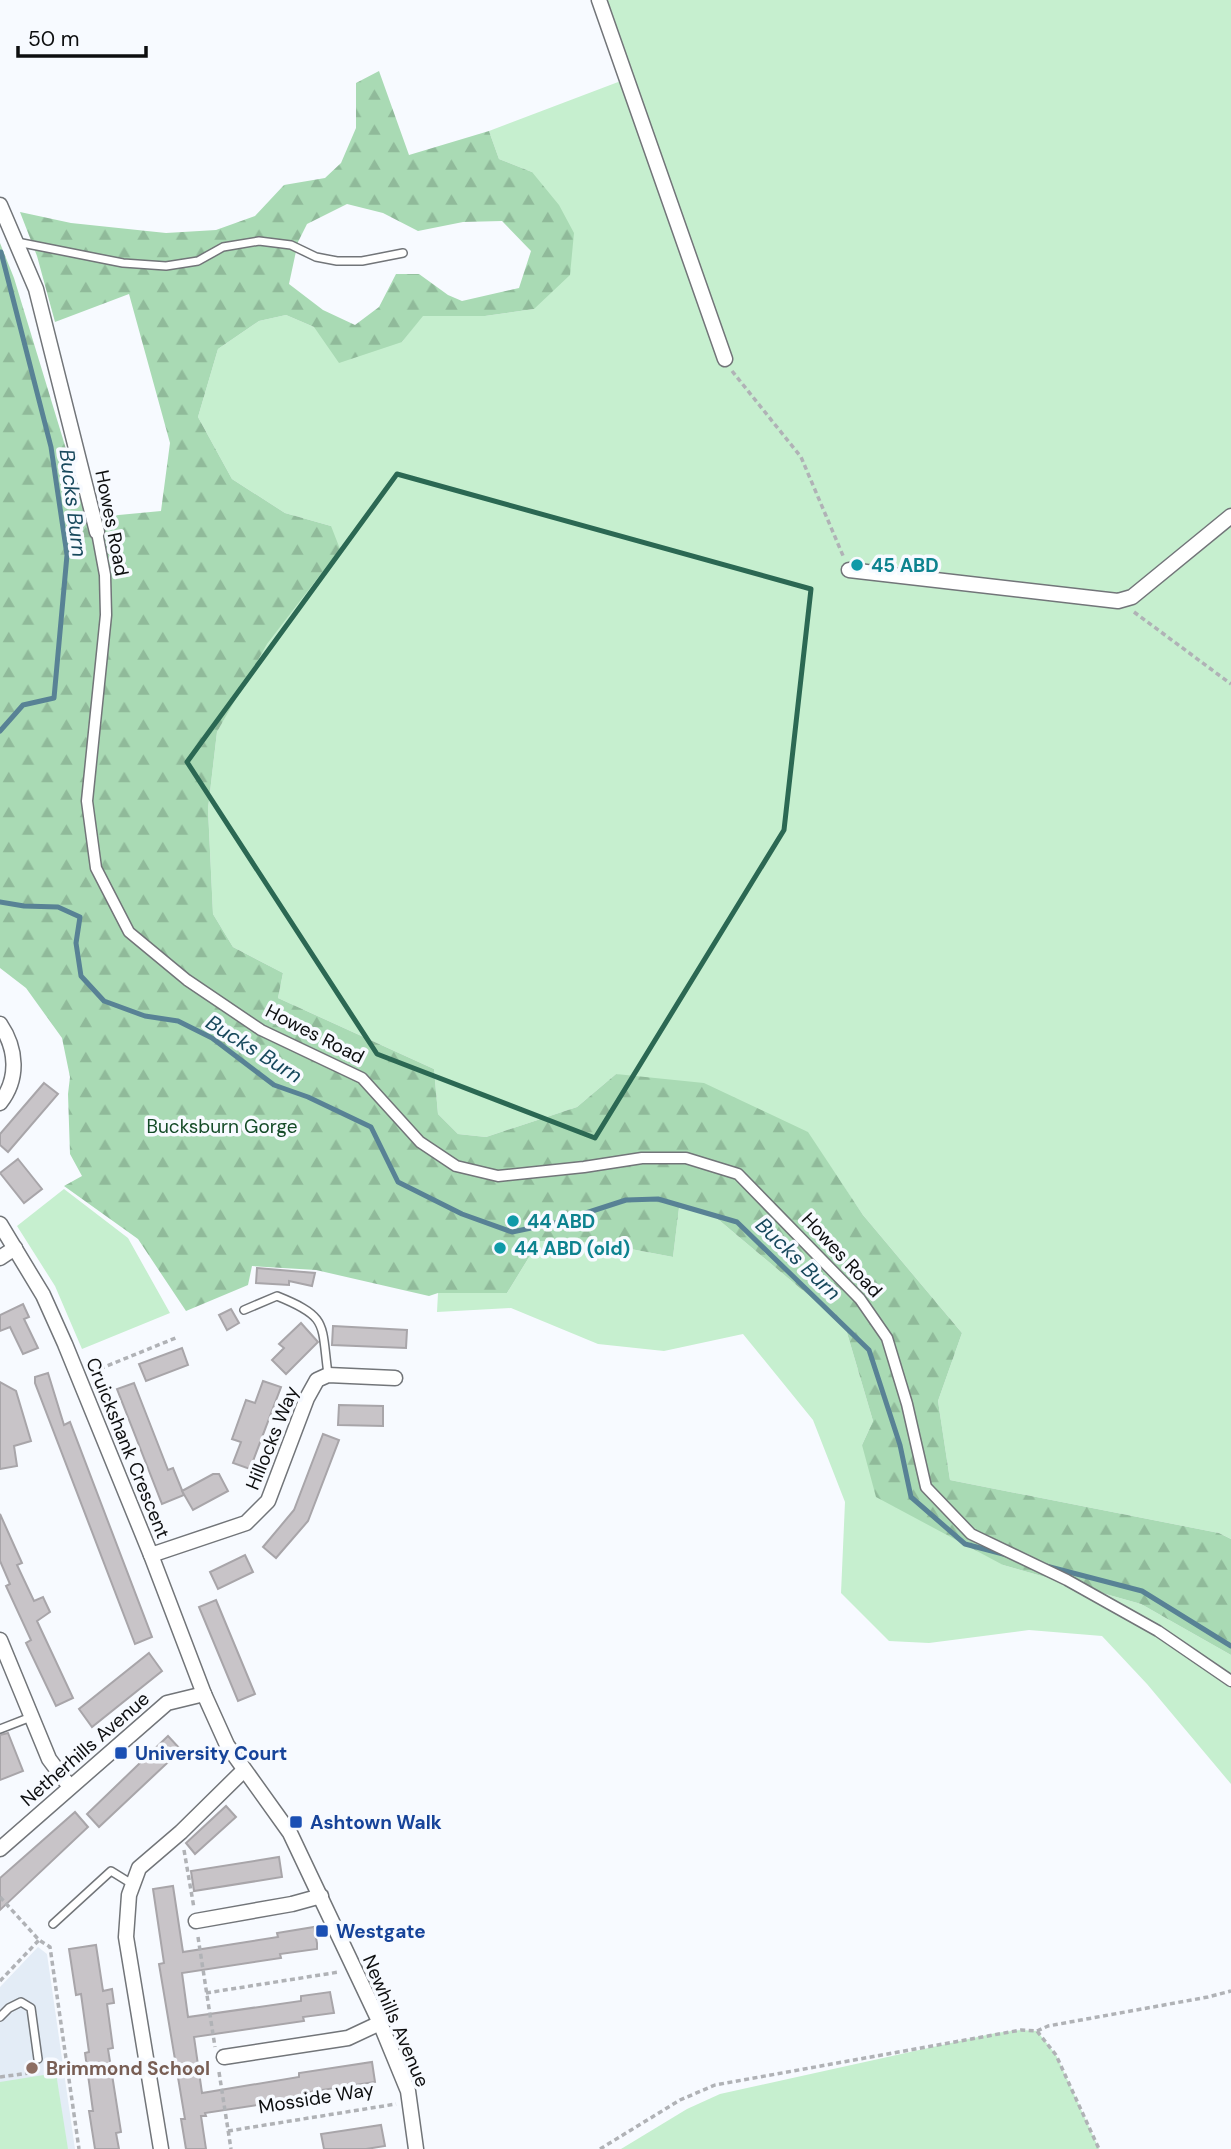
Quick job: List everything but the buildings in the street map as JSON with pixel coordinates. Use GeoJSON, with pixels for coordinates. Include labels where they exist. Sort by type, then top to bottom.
{"type":"FeatureCollection","features":[{"type":"Feature","properties":{"kind":"street"},"geometry":{"type":"LineString","coordinates":[[599,0],[725,359]]}},
{"type":"Feature","properties":{"kind":"street","name":"Howes Road"},"geometry":{"type":"LineString","coordinates":[[0,205],[36,289],[97,532],[105,575],[106,615],[87,801],[96,868],[129,932],[187,980],[261,1030],[362,1078],[420,1142],[456,1166],[498,1175],[642,1158],[686,1158],[738,1174],[860,1299],[887,1338],[907,1404],[926,1487],[971,1534],[1061,1577],[1158,1632],[1231,1681]]}},
{"type":"Feature","properties":{"kind":"street"},"geometry":{"type":"LineString","coordinates":[[849,570],[1118,601],[1132,597],[1231,516]]}},
{"type":"Feature","properties":{"kind":"street"},"geometry":{"type":"LineString","coordinates":[[0,1024],[14,1055],[14,1074],[0,1103]]}},
{"type":"Feature","properties":{"kind":"street","name":"Cruickshank Crescent"},"geometry":{"type":"LineString","coordinates":[[0,1224],[43,1295],[151,1555],[204,1694]]}},
{"type":"Feature","properties":{"kind":"street"},"geometry":{"type":"LineString","coordinates":[[0,1258],[15,1248]]}},
{"type":"Feature","properties":{"kind":"street"},"geometry":{"type":"LineString","coordinates":[[328,1375],[395,1378]]}},
{"type":"Feature","properties":{"kind":"street","name":"Hillocks Way"},"geometry":{"type":"LineString","coordinates":[[151,1555],[246,1523],[258,1513],[268,1501],[307,1398],[317,1380],[328,1375]]}},
{"type":"Feature","properties":{"kind":"street"},"geometry":{"type":"LineString","coordinates":[[0,1640],[49,1759],[69,1787]]}},
{"type":"Feature","properties":{"kind":"street","name":"Newhills Avenue"},"geometry":{"type":"LineString","coordinates":[[204,1694],[227,1745],[290,1833],[321,1896],[380,2023],[408,2091],[416,2149]]}},
{"type":"Feature","properties":{"kind":"street","name":"Netherhills Avenue"},"geometry":{"type":"LineString","coordinates":[[0,1849],[167,1703],[204,1694]]}},
{"type":"Feature","properties":{"kind":"street"},"geometry":{"type":"LineString","coordinates":[[161,2149],[126,1937],[132,1885],[139,1868],[181,1832],[244,1770]]}},
{"type":"Feature","properties":{"kind":"street"},"geometry":{"type":"LineString","coordinates":[[196,1921],[292,1904],[321,1896]]}},
{"type":"Feature","properties":{"kind":"street"},"geometry":{"type":"LineString","coordinates":[[219,2056],[348,2038],[380,2023]]}},
{"type":"Feature","properties":{"kind":"lane"},"geometry":{"type":"LineString","coordinates":[[17,242],[123,263],[166,266],[198,261],[222,247],[259,241],[291,246],[316,257],[337,261],[362,261],[403,253]]}},
{"type":"Feature","properties":{"kind":"lane"},"geometry":{"type":"LineString","coordinates":[[244,1310],[277,1296],[316,1316],[322,1327],[328,1375]]}},
{"type":"Feature","properties":{"kind":"lane"},"geometry":{"type":"LineString","coordinates":[[0,1729],[31,1717]]}},
{"type":"Feature","properties":{"kind":"lane"},"geometry":{"type":"LineString","coordinates":[[52,1924],[111,1871],[132,1885]]}},
{"type":"Feature","properties":{"kind":"lane"},"geometry":{"type":"LineString","coordinates":[[0,2017],[21,2002],[31,2008],[38,2059]]}},
{"type":"Feature","properties":{"kind":"path"},"geometry":{"type":"LineString","coordinates":[[725,359],[801,457],[849,570]]}},
{"type":"Feature","properties":{"kind":"path"},"geometry":{"type":"LineString","coordinates":[[1118,601],[1231,684]]}},
{"type":"Feature","properties":{"kind":"path"},"geometry":{"type":"LineString","coordinates":[[78,1377],[178,1337]]}},
{"type":"Feature","properties":{"kind":"path"},"geometry":{"type":"LineString","coordinates":[[181,1832],[206,1993],[219,2056],[231,2149]]}},
{"type":"Feature","properties":{"kind":"path"},"geometry":{"type":"LineString","coordinates":[[0,1897],[39,1940],[50,1947],[79,2149]]}},
{"type":"Feature","properties":{"kind":"path"},"geometry":{"type":"LineString","coordinates":[[0,1982],[39,1940]]}},
{"type":"Feature","properties":{"kind":"path"},"geometry":{"type":"LineString","coordinates":[[206,1993],[355,1969]]}},
{"type":"Feature","properties":{"kind":"path"},"geometry":{"type":"LineString","coordinates":[[600,2149],[680,2100],[715,2085],[996,2033],[1037,2031],[1048,2026],[1231,1991]]}},
{"type":"Feature","properties":{"kind":"path"},"geometry":{"type":"LineString","coordinates":[[1037,2031],[1056,2055],[1099,2149]]}},
{"type":"Feature","properties":{"kind":"path"},"geometry":{"type":"LineString","coordinates":[[0,2077],[39,2071],[38,2059]]}},
{"type":"Feature","properties":{"kind":"path","name":"Mosside Way"},"geometry":{"type":"LineString","coordinates":[[228,2131],[409,2102]]}},
{"type":"Feature","properties":{"kind":"highlighted area"},"geometry":{"type":"Polygon","coordinates":[[[397,474],[811,589],[784,830],[595,1138],[377,1054],[187,762],[397,474]]]}},
{"type":"Feature","properties":{"kind":"shaded area","name":"Brimmond School"},"geometry":{"type":"Polygon","coordinates":[[[38,1947],[47,1954],[75,2149],[0,2149],[0,1987],[38,1947]]]}},
{"type":"Feature","properties":{"kind":"green space"},"geometry":{"type":"Polygon","coordinates":[[[607,0],[1231,0],[1231,1539],[1219,1533],[950,1480],[938,1401],[962,1333],[863,1215],[807,1132],[616,1074],[577,1107],[486,1137],[458,1134],[438,1114],[434,1069],[278,998],[283,973],[233,947],[213,914],[208,809],[217,732],[331,526],[285,513],[232,479],[198,417],[218,349],[259,321],[286,315],[314,327],[402,342],[422,316],[485,316],[534,309],[532,172],[499,159],[489,131],[634,76],[607,0]]]}},
{"type":"Feature","properties":{"kind":"green space","name":"Bucksburn Gorge"},"geometry":{"type":"Polygon","coordinates":[[[379,71],[409,155],[489,131],[499,159],[532,172],[559,205],[574,233],[570,275],[534,309],[485,316],[423,316],[402,342],[339,363],[314,327],[286,315],[259,321],[218,349],[198,417],[232,479],[285,513],[331,526],[340,549],[267,644],[217,732],[208,809],[213,914],[233,947],[283,973],[278,998],[434,1069],[438,1114],[458,1134],[486,1137],[577,1107],[616,1074],[704,1083],[808,1132],[863,1215],[962,1333],[938,1401],[950,1480],[1219,1533],[1231,1539],[1231,1655],[1141,1604],[1003,1565],[876,1497],[862,1445],[873,1421],[845,1326],[713,1215],[679,1208],[673,1257],[599,1243],[539,1241],[507,1293],[438,1293],[429,1296],[316,1270],[252,1266],[248,1285],[186,1311],[138,1239],[64,1186],[82,1176],[70,1154],[70,1077],[62,1038],[26,988],[0,968],[0,243],[14,278],[87,518],[161,511],[170,443],[129,294],[55,322],[37,256],[20,212],[71,223],[166,233],[216,230],[255,216],[284,185],[325,178],[341,163],[356,128],[356,83],[379,71]],[[347,204],[307,224],[298,242],[289,284],[323,310],[355,325],[379,307],[396,274],[419,274],[448,295],[462,301],[519,288],[531,251],[502,221],[463,222],[418,231],[383,213],[347,204]]]}},
{"type":"Feature","properties":{"kind":"green space"},"geometry":{"type":"Polygon","coordinates":[[[64,1189],[128,1238],[170,1313],[82,1349],[55,1286],[17,1226],[64,1189]]]}},
{"type":"Feature","properties":{"kind":"green space"},"geometry":{"type":"Polygon","coordinates":[[[679,1208],[713,1215],[845,1326],[873,1421],[862,1445],[1003,1565],[1141,1604],[1231,1655],[1231,1784],[1147,1684],[1102,1636],[1029,1630],[929,1643],[889,1641],[841,1593],[845,1502],[813,1420],[743,1334],[664,1351],[598,1344],[511,1308],[437,1312],[438,1293],[507,1293],[539,1241],[599,1243],[673,1257],[679,1208]]]}},
{"type":"Feature","properties":{"kind":"green space"},"geometry":{"type":"Polygon","coordinates":[[[1037,2031],[1056,2055],[1099,2149],[621,2149],[687,2109],[720,2094],[996,2033],[1037,2031]]]}},
{"type":"Feature","properties":{"kind":"green space"},"geometry":{"type":"Polygon","coordinates":[[[56,2073],[68,2149],[0,2149],[0,2082],[56,2073]]]}},
{"type":"Feature","properties":{"kind":"waterway","name":"Bucks Burn"},"geometry":{"type":"LineString","coordinates":[[0,731],[23,705],[54,698],[67,555],[51,447],[1,252]]}},
{"type":"Feature","properties":{"kind":"waterway","name":"Bucks Burn"},"geometry":{"type":"LineString","coordinates":[[0,902],[58,907],[80,917],[76,943],[81,976],[104,1001],[145,1016],[178,1021],[212,1038],[274,1085],[308,1097],[371,1127],[398,1182],[462,1214],[512,1232],[555,1223],[626,1200],[658,1199],[737,1222],[869,1350],[900,1445],[911,1497],[965,1544],[1007,1555]]}},
{"type":"Feature","properties":{"kind":"waterway","name":"Bucks Burn"},"geometry":{"type":"LineString","coordinates":[[1046,1566],[1142,1591],[1231,1646]]}},
{"type":"Feature","properties":{"kind":"place","name":"45 ABD"},"geometry":{"type":"Point","coordinates":[857,565]}},
{"type":"Feature","properties":{"kind":"place","name":"44 ABD"},"geometry":{"type":"Point","coordinates":[513,1221]}},
{"type":"Feature","properties":{"kind":"place","name":"44 ABD (old)"},"geometry":{"type":"Point","coordinates":[500,1248]}},
{"type":"Feature","properties":{"kind":"place","name":"University Court"},"geometry":{"type":"Point","coordinates":[121,1753]}},
{"type":"Feature","properties":{"kind":"place","name":"Ashtown Walk"},"geometry":{"type":"Point","coordinates":[296,1822]}},
{"type":"Feature","properties":{"kind":"place","name":"Westgate"},"geometry":{"type":"Point","coordinates":[322,1931]}},
{"type":"Feature","properties":{"kind":"place","name":"Brimmond School"},"geometry":{"type":"Point","coordinates":[32,2068]}}]}
